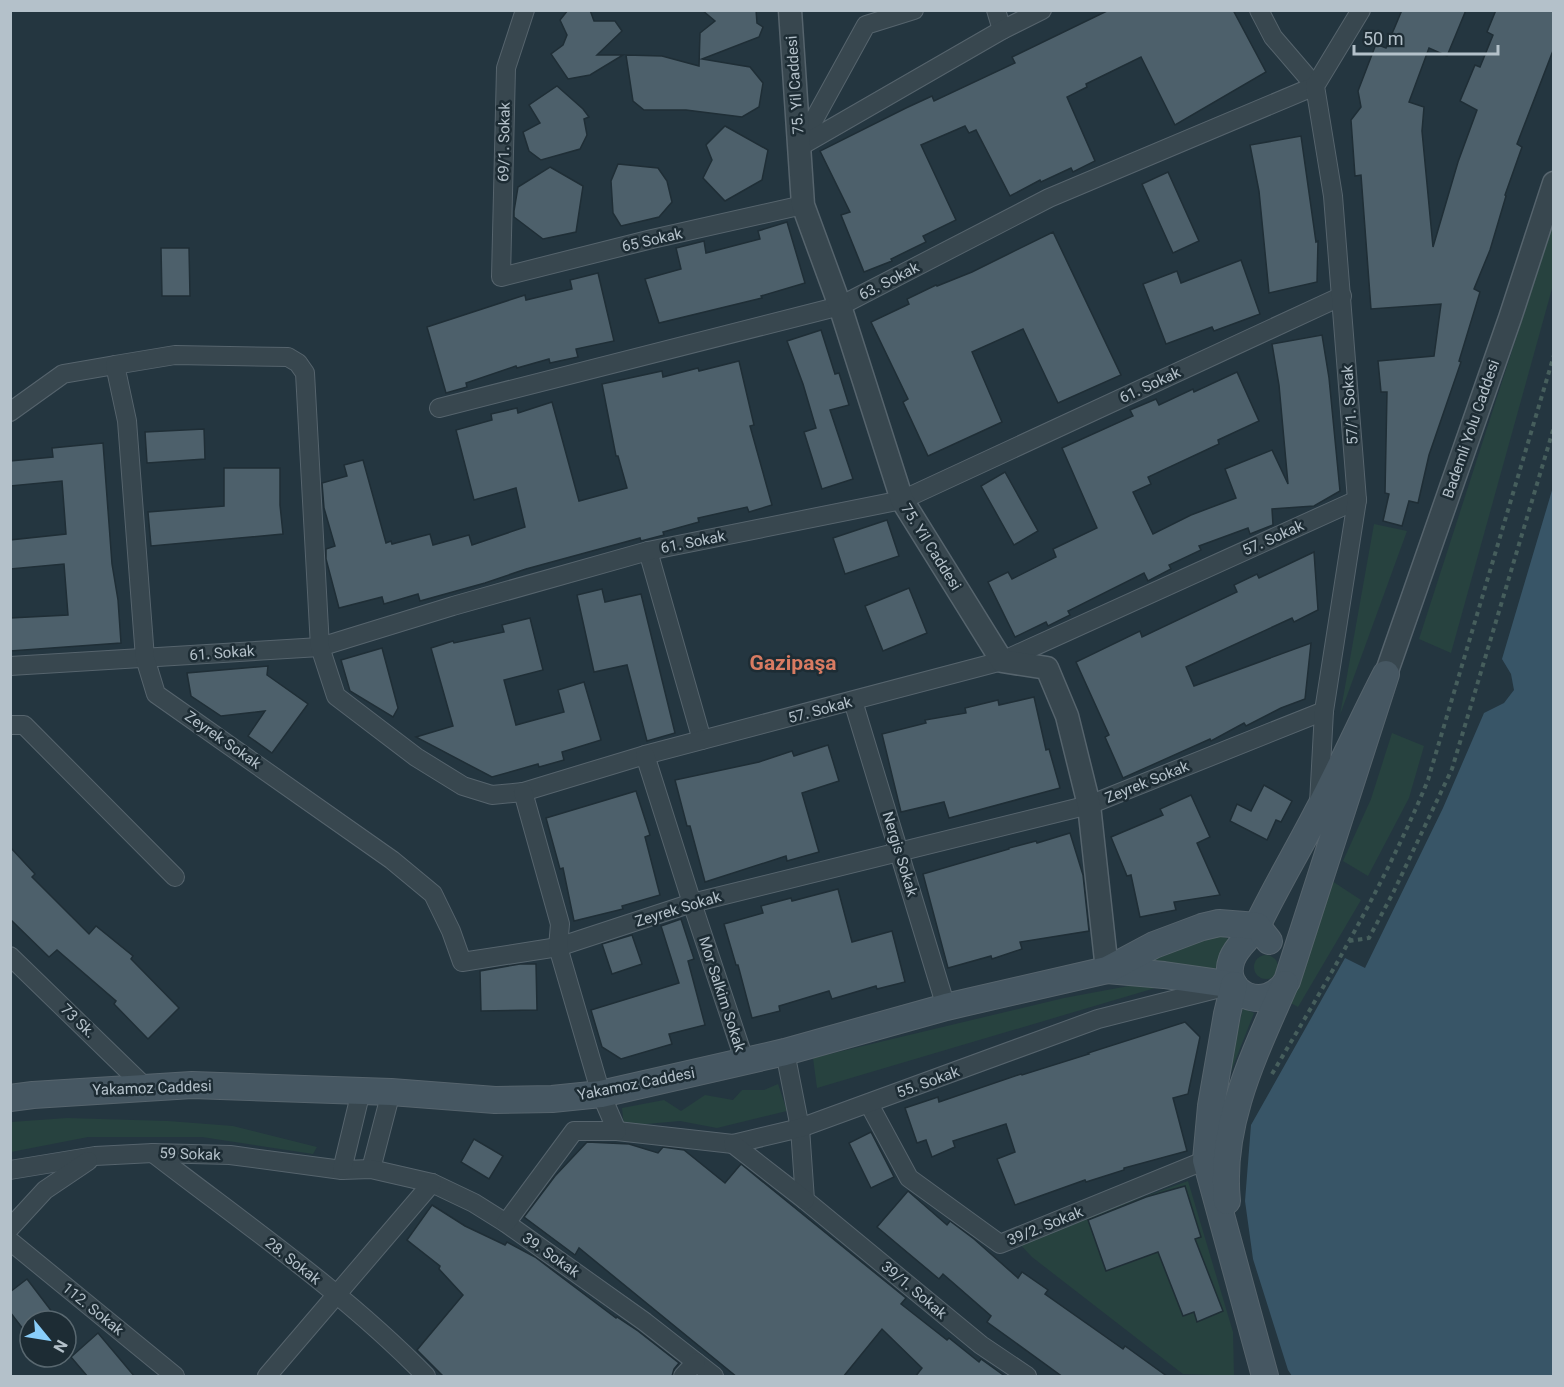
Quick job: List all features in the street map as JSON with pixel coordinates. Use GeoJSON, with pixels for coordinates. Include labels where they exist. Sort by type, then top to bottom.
{"type":"FeatureCollection","features":[{"type":"Feature","properties":{"kind":"main road"},"geometry":{"type":"LineString","coordinates":[[1265,1377],[1206,1160],[1211,1106],[1234,985],[1230,969],[1231,961],[1241,946],[1263,934],[1274,890],[1318,811],[1386,674]]}},
{"type":"Feature","properties":{"kind":"main road"},"geometry":{"type":"LineString","coordinates":[[1233,1261],[1225,1179],[1230,1131],[1244,1080],[1287,981],[1386,674]]}},
{"type":"Feature","properties":{"kind":"main road"},"geometry":{"type":"LineString","coordinates":[[1220,923],[1263,934],[1282,950],[1289,965],[1287,981],[1275,994],[1266,998],[1248,997],[1234,985],[1107,970],[1154,945],[1202,927],[1220,923]]}},
{"type":"Feature","properties":{"kind":"main road","name":"Yakamoz Caddesi"},"geometry":{"type":"LineString","coordinates":[[10,1098],[192,1085],[390,1092],[495,1100],[552,1099],[601,1094],[745,1062],[946,1007],[1107,970]]}},
{"type":"Feature","properties":{"kind":"street","name":"69/1. Sokak"},"geometry":{"type":"LineString","coordinates":[[501,277],[506,68],[525,10]]}},
{"type":"Feature","properties":{"kind":"street","name":"75. Yil Caddesi"},"geometry":{"type":"LineString","coordinates":[[790,10],[804,205],[840,306],[902,500],[1002,661]]}},
{"type":"Feature","properties":{"kind":"street"},"geometry":{"type":"LineString","coordinates":[[799,147],[866,25],[914,10]]}},
{"type":"Feature","properties":{"kind":"street"},"geometry":{"type":"LineString","coordinates":[[996,10],[1002,30]]}},
{"type":"Feature","properties":{"kind":"street"},"geometry":{"type":"LineString","coordinates":[[799,147],[1002,30],[1042,10]]}},
{"type":"Feature","properties":{"kind":"street"},"geometry":{"type":"LineString","coordinates":[[1259,10],[1273,37],[1315,86],[1361,10]]}},
{"type":"Feature","properties":{"kind":"street","name":"57/1. Sokak"},"geometry":{"type":"LineString","coordinates":[[1315,86],[1334,196],[1357,500],[1324,711],[1318,811]]}},
{"type":"Feature","properties":{"kind":"street","name":"63. Sokak"},"geometry":{"type":"LineString","coordinates":[[439,408],[840,306],[1049,198],[1315,86]]}},
{"type":"Feature","properties":{"kind":"street","name":"Bademli Yolu Caddesi"},"geometry":{"type":"LineString","coordinates":[[1386,674],[1510,318],[1554,183]]}},
{"type":"Feature","properties":{"kind":"street","name":"65 Sokak"},"geometry":{"type":"LineString","coordinates":[[501,277],[652,239],[804,205]]}},
{"type":"Feature","properties":{"kind":"street","name":"61. Sokak"},"geometry":{"type":"LineString","coordinates":[[10,666],[321,647],[453,606],[648,551],[902,500],[1342,296]]}},
{"type":"Feature","properties":{"kind":"street","name":"57. Sokak"},"geometry":{"type":"LineString","coordinates":[[10,412],[63,374],[115,365],[175,355],[288,357],[298,363],[305,373],[321,647],[336,696],[416,757],[463,786],[492,795],[523,792],[645,755],[1002,661],[1357,500]]}},
{"type":"Feature","properties":{"kind":"street"},"geometry":{"type":"LineString","coordinates":[[115,365],[127,421],[145,658]]}},
{"type":"Feature","properties":{"kind":"street"},"geometry":{"type":"LineString","coordinates":[[648,551],[702,740]]}},
{"type":"Feature","properties":{"kind":"street","name":"Zeyrek Sokak"},"geometry":{"type":"LineString","coordinates":[[145,658],[156,694],[392,860],[434,894],[462,962],[558,947],[692,903],[1089,805],[1324,711]]}},
{"type":"Feature","properties":{"kind":"street"},"geometry":{"type":"LineString","coordinates":[[1002,661],[1047,668],[1066,716],[1089,805],[1107,970]]}},
{"type":"Feature","properties":{"kind":"street","name":"Nergis Sokak"},"geometry":{"type":"LineString","coordinates":[[853,701],[946,1007]]}},
{"type":"Feature","properties":{"kind":"street"},"geometry":{"type":"LineString","coordinates":[[10,725],[24,725],[175,877]]}},
{"type":"Feature","properties":{"kind":"street","name":"Mor Salkim Sokak"},"geometry":{"type":"LineString","coordinates":[[645,755],[745,1062]]}},
{"type":"Feature","properties":{"kind":"street"},"geometry":{"type":"LineString","coordinates":[[523,792],[560,924],[558,947],[601,1094],[617,1131]]}},
{"type":"Feature","properties":{"kind":"street","name":"73 Sk."},"geometry":{"type":"LineString","coordinates":[[10,956],[145,1087]]}},
{"type":"Feature","properties":{"kind":"street","name":"55. Sokak"},"geometry":{"type":"LineString","coordinates":[[506,1223],[574,1131],[617,1131],[733,1144],[800,1128],[1098,1019],[1234,985]]}},
{"type":"Feature","properties":{"kind":"street"},"geometry":{"type":"LineString","coordinates":[[785,1052],[800,1128],[805,1200]]}},
{"type":"Feature","properties":{"kind":"street"},"geometry":{"type":"LineString","coordinates":[[342,1170],[361,1091]]}},
{"type":"Feature","properties":{"kind":"street"},"geometry":{"type":"LineString","coordinates":[[370,1169],[390,1092]]}},
{"type":"Feature","properties":{"kind":"street","name":"39/2. Sokak"},"geometry":{"type":"LineString","coordinates":[[869,1104],[909,1178],[1000,1244],[1206,1160]]}},
{"type":"Feature","properties":{"kind":"street","name":"39/1. Sokak"},"geometry":{"type":"LineString","coordinates":[[733,1144],[805,1200],[981,1345],[1027,1377]]}},
{"type":"Feature","properties":{"kind":"street","name":"59 Sokak"},"geometry":{"type":"LineString","coordinates":[[10,1170],[94,1156],[153,1153],[230,1155],[342,1170],[370,1169]]}},
{"type":"Feature","properties":{"kind":"street","name":"28. Sokak"},"geometry":{"type":"LineString","coordinates":[[153,1153],[336,1294],[406,1356],[426,1377]]}},
{"type":"Feature","properties":{"kind":"street"},"geometry":{"type":"LineString","coordinates":[[10,1228],[45,1190],[94,1156]]}},
{"type":"Feature","properties":{"kind":"street","name":"39. Sokak"},"geometry":{"type":"LineString","coordinates":[[370,1169],[432,1183],[474,1203],[506,1223],[645,1322],[714,1377]]}},
{"type":"Feature","properties":{"kind":"street"},"geometry":{"type":"LineString","coordinates":[[267,1377],[432,1183]]}},
{"type":"Feature","properties":{"kind":"street","name":"112. Sokak"},"geometry":{"type":"LineString","coordinates":[[10,1241],[175,1377]]}},
{"type":"Feature","properties":{"kind":"street"},"geometry":{"type":"LineString","coordinates":[[683,1377],[696,1362]]}},
{"type":"Feature","properties":{"kind":"path"},"geometry":{"type":"LineString","coordinates":[[1267,1083],[1349,941],[1411,820],[1428,780],[1554,355]]}},
{"type":"Feature","properties":{"kind":"path"},"geometry":{"type":"LineString","coordinates":[[1349,941],[1369,938],[1452,769],[1554,427]]}},
{"type":"Feature","properties":{"kind":"green space"},"geometry":{"type":"Polygon","coordinates":[[[1553,224],[1553,285],[1451,653],[1419,639],[1553,224]]]}},
{"type":"Feature","properties":{"kind":"green space"},"geometry":{"type":"Polygon","coordinates":[[[1374,524],[1407,531],[1340,715],[1374,524]]]}},
{"type":"Feature","properties":{"kind":"green space"},"geometry":{"type":"Polygon","coordinates":[[[1392,733],[1424,746],[1409,798],[1368,876],[1343,861],[1371,799],[1392,733]]]}},
{"type":"Feature","properties":{"kind":"green space"},"geometry":{"type":"Polygon","coordinates":[[[1332,881],[1361,900],[1298,1007],[1287,1001],[1332,881]]]}},
{"type":"Feature","properties":{"kind":"green space"},"geometry":{"type":"Polygon","coordinates":[[[1216,934],[1234,941],[1221,974],[1137,964],[1216,934]]]}},
{"type":"Feature","properties":{"kind":"green space"},"geometry":{"type":"Polygon","coordinates":[[[1266,955],[1275,958],[1278,967],[1275,976],[1266,979],[1257,976],[1254,967],[1257,958],[1266,955]]]}},
{"type":"Feature","properties":{"kind":"green space"},"geometry":{"type":"Polygon","coordinates":[[[1161,980],[1162,986],[817,1088],[813,1058],[1064,998],[1161,980]]]}},
{"type":"Feature","properties":{"kind":"green space"},"geometry":{"type":"Polygon","coordinates":[[[1243,1008],[1254,1013],[1224,1089],[1243,1008]]]}},
{"type":"Feature","properties":{"kind":"green space"},"geometry":{"type":"Polygon","coordinates":[[[778,1084],[787,1111],[717,1128],[680,1121],[624,1126],[622,1108],[664,1100],[681,1111],[705,1095],[733,1100],[742,1090],[764,1090],[778,1084]]]}},
{"type":"Feature","properties":{"kind":"green space"},"geometry":{"type":"Polygon","coordinates":[[[67,1118],[168,1121],[233,1126],[317,1147],[313,1154],[202,1137],[88,1137],[11,1152],[11,1122],[67,1118]]]}},
{"type":"Feature","properties":{"kind":"green space"},"geometry":{"type":"Polygon","coordinates":[[[1188,1181],[1233,1332],[1234,1376],[1183,1374],[1032,1257],[1018,1242],[1188,1181]]]}},
{"type":"Feature","properties":{"kind":"water"},"geometry":{"type":"Polygon","coordinates":[[[1553,487],[1553,1376],[1292,1376],[1288,1370],[1253,1259],[1245,1201],[1251,1125],[1345,958],[1365,968],[1443,808],[1484,713],[1504,703],[1514,690],[1511,674],[1502,659],[1553,487]]]}},
{"type":"Feature","properties":{"kind":"building"},"geometry":{"type":"Polygon","coordinates":[[[568,10],[590,10],[594,21],[615,21],[622,31],[597,55],[623,55],[590,75],[568,79],[551,54],[563,45],[567,35],[560,20],[568,10]]]}},
{"type":"Feature","properties":{"kind":"building"},"geometry":{"type":"Polygon","coordinates":[[[702,10],[756,10],[757,23],[763,27],[759,37],[702,59],[750,67],[763,83],[759,107],[742,117],[686,110],[644,110],[633,101],[626,55],[662,56],[699,66],[700,33],[715,21],[702,10]]]}},
{"type":"Feature","properties":{"kind":"building"},"geometry":{"type":"Polygon","coordinates":[[[1109,10],[1233,10],[1266,72],[1175,125],[1141,57],[1086,84],[1087,87],[1067,97],[1095,161],[1073,172],[1071,168],[1041,182],[1040,180],[1010,196],[976,130],[969,133],[965,126],[921,145],[956,220],[923,236],[926,242],[891,259],[892,261],[864,272],[841,215],[850,212],[820,151],[932,96],[934,101],[1015,63],[1012,57],[1109,10]]]}},
{"type":"Feature","properties":{"kind":"building"},"geometry":{"type":"Polygon","coordinates":[[[1402,10],[1466,10],[1447,56],[1429,48],[1409,102],[1424,107],[1422,131],[1433,247],[1458,162],[1477,110],[1460,101],[1475,65],[1480,67],[1493,35],[1487,32],[1496,10],[1554,10],[1554,48],[1517,144],[1522,147],[1505,195],[1490,250],[1474,289],[1480,292],[1459,361],[1461,362],[1429,455],[1418,503],[1409,501],[1402,526],[1383,521],[1389,494],[1385,493],[1387,392],[1381,392],[1378,361],[1434,356],[1441,304],[1371,309],[1361,175],[1355,176],[1351,120],[1361,107],[1358,91],[1376,44],[1386,48],[1402,10]]]}},
{"type":"Feature","properties":{"kind":"building"},"geometry":{"type":"Polygon","coordinates":[[[557,86],[589,117],[584,119],[587,135],[580,149],[541,160],[529,151],[523,132],[540,123],[529,105],[557,86]]]}},
{"type":"Feature","properties":{"kind":"building"},"geometry":{"type":"Polygon","coordinates":[[[725,126],[768,150],[762,180],[725,201],[703,178],[712,160],[706,145],[725,126]]]}},
{"type":"Feature","properties":{"kind":"building"},"geometry":{"type":"Polygon","coordinates":[[[1301,136],[1316,242],[1318,241],[1317,282],[1269,293],[1259,191],[1250,145],[1301,136]]]}},
{"type":"Feature","properties":{"kind":"building"},"geometry":{"type":"Polygon","coordinates":[[[618,164],[658,168],[667,181],[672,202],[659,217],[621,226],[613,213],[611,181],[618,164]]]}},
{"type":"Feature","properties":{"kind":"building"},"geometry":{"type":"Polygon","coordinates":[[[550,167],[583,186],[576,232],[543,239],[514,217],[514,211],[518,187],[550,167]]]}},
{"type":"Feature","properties":{"kind":"building"},"geometry":{"type":"Polygon","coordinates":[[[1168,172],[1199,241],[1173,253],[1142,184],[1168,172]]]}},
{"type":"Feature","properties":{"kind":"building"},"geometry":{"type":"Polygon","coordinates":[[[787,222],[805,283],[761,296],[762,298],[659,323],[645,279],[681,269],[676,248],[704,241],[706,253],[760,239],[758,231],[787,222]]]}},
{"type":"Feature","properties":{"kind":"building"},"geometry":{"type":"Polygon","coordinates":[[[1053,232],[1121,375],[1058,403],[1023,329],[972,352],[1002,422],[928,456],[903,402],[908,399],[871,322],[909,304],[907,299],[936,285],[972,272],[1053,232]]]}},
{"type":"Feature","properties":{"kind":"building"},"geometry":{"type":"Polygon","coordinates":[[[161,248],[189,248],[190,296],[162,296],[161,248]]]}},
{"type":"Feature","properties":{"kind":"building"},"geometry":{"type":"Polygon","coordinates":[[[1241,260],[1260,314],[1214,331],[1212,327],[1166,344],[1143,284],[1177,271],[1181,283],[1241,260]]]}},
{"type":"Feature","properties":{"kind":"building"},"geometry":{"type":"Polygon","coordinates":[[[598,273],[614,341],[576,349],[578,357],[550,363],[549,359],[517,368],[516,366],[466,383],[467,387],[446,393],[427,327],[525,295],[526,300],[572,289],[570,280],[598,273]]]}},
{"type":"Feature","properties":{"kind":"building"},"geometry":{"type":"Polygon","coordinates":[[[821,330],[835,374],[839,373],[849,405],[830,410],[853,479],[822,489],[804,432],[816,428],[787,341],[821,330]]]}},
{"type":"Feature","properties":{"kind":"building"},"geometry":{"type":"Polygon","coordinates":[[[1322,335],[1329,378],[1340,491],[1314,506],[1272,509],[1273,525],[1250,534],[1248,528],[1199,546],[1201,550],[1169,565],[1171,569],[1148,581],[1144,573],[1068,611],[1070,615],[1048,626],[1046,622],[1015,637],[988,582],[1008,572],[1012,579],[1056,557],[1053,549],[1097,528],[1062,448],[1133,416],[1130,410],[1156,399],[1159,405],[1237,372],[1259,421],[1218,440],[1219,444],[1148,477],[1151,484],[1133,492],[1153,534],[1191,515],[1236,498],[1225,469],[1272,450],[1288,484],[1279,385],[1272,344],[1322,335]]]}},
{"type":"Feature","properties":{"kind":"building"},"geometry":{"type":"Polygon","coordinates":[[[739,361],[754,425],[750,426],[772,505],[749,512],[747,507],[698,518],[699,522],[663,532],[664,535],[641,541],[640,538],[420,601],[418,594],[384,604],[382,597],[339,608],[326,559],[326,549],[335,546],[324,508],[322,483],[347,476],[344,465],[363,460],[386,543],[391,541],[392,544],[430,534],[433,545],[469,535],[472,545],[525,527],[516,488],[474,500],[456,430],[492,420],[491,414],[517,408],[518,413],[552,402],[579,501],[627,488],[618,456],[616,456],[602,384],[662,371],[663,377],[698,368],[699,371],[739,361]]]}},
{"type":"Feature","properties":{"kind":"building"},"geometry":{"type":"Polygon","coordinates":[[[204,429],[205,459],[147,463],[145,432],[204,429]]]}},
{"type":"Feature","properties":{"kind":"building"},"geometry":{"type":"Polygon","coordinates":[[[103,443],[112,564],[118,600],[121,643],[10,651],[10,618],[68,615],[64,564],[10,569],[10,540],[66,534],[62,481],[10,486],[10,461],[53,457],[52,448],[103,443]]]}},
{"type":"Feature","properties":{"kind":"building"},"geometry":{"type":"Polygon","coordinates":[[[224,468],[280,468],[283,534],[151,546],[148,512],[224,506],[224,468]]]}},
{"type":"Feature","properties":{"kind":"building"},"geometry":{"type":"Polygon","coordinates":[[[1005,472],[1038,531],[1014,545],[981,486],[1005,472]]]}},
{"type":"Feature","properties":{"kind":"building"},"geometry":{"type":"Polygon","coordinates":[[[887,520],[899,556],[845,574],[833,538],[887,520]]]}},
{"type":"Feature","properties":{"kind":"building"},"geometry":{"type":"Polygon","coordinates":[[[1314,552],[1318,610],[1294,622],[1292,618],[1186,667],[1194,686],[1311,643],[1305,699],[1281,708],[1246,726],[1244,723],[1211,741],[1210,739],[1123,778],[1105,737],[1109,735],[1076,662],[1140,631],[1142,637],[1237,592],[1234,585],[1257,574],[1259,578],[1314,552]]]}},
{"type":"Feature","properties":{"kind":"building"},"geometry":{"type":"Polygon","coordinates":[[[909,588],[927,633],[883,651],[865,606],[909,588]]]}},
{"type":"Feature","properties":{"kind":"building"},"geometry":{"type":"Polygon","coordinates":[[[602,589],[605,602],[641,594],[675,733],[647,741],[627,665],[594,672],[577,595],[602,589]]]}},
{"type":"Feature","properties":{"kind":"building"},"geometry":{"type":"Polygon","coordinates":[[[530,618],[543,670],[504,680],[516,725],[564,712],[558,690],[584,682],[601,740],[562,752],[564,760],[539,767],[538,764],[492,777],[416,737],[453,726],[431,648],[453,641],[454,643],[504,632],[502,625],[530,618]]]}},
{"type":"Feature","properties":{"kind":"building"},"geometry":{"type":"Polygon","coordinates":[[[382,648],[398,708],[393,717],[350,691],[341,660],[382,648]]]}},
{"type":"Feature","properties":{"kind":"building"},"geometry":{"type":"Polygon","coordinates":[[[268,666],[267,675],[308,704],[272,753],[248,736],[265,711],[221,716],[191,696],[187,673],[268,666]]]}},
{"type":"Feature","properties":{"kind":"building"},"geometry":{"type":"Polygon","coordinates":[[[1034,697],[1046,750],[1049,749],[1060,788],[949,818],[944,802],[901,812],[882,734],[926,723],[925,720],[966,713],[965,708],[998,700],[999,705],[1034,697]]]}},
{"type":"Feature","properties":{"kind":"building"},"geometry":{"type":"Polygon","coordinates":[[[828,745],[839,781],[802,793],[819,852],[787,861],[786,856],[705,882],[675,780],[759,762],[792,751],[794,756],[828,745]]]}},
{"type":"Feature","properties":{"kind":"building"},"geometry":{"type":"Polygon","coordinates":[[[1264,785],[1292,801],[1281,822],[1276,820],[1267,840],[1230,821],[1237,804],[1251,811],[1264,785]]]}},
{"type":"Feature","properties":{"kind":"building"},"geometry":{"type":"Polygon","coordinates":[[[636,791],[650,835],[645,837],[660,895],[622,906],[623,909],[574,921],[563,868],[560,869],[546,818],[636,791]]]}},
{"type":"Feature","properties":{"kind":"building"},"geometry":{"type":"Polygon","coordinates":[[[1191,795],[1210,837],[1197,843],[1220,895],[1174,902],[1176,910],[1140,917],[1131,875],[1127,876],[1111,837],[1163,815],[1160,809],[1191,795]]]}},
{"type":"Feature","properties":{"kind":"building"},"geometry":{"type":"Polygon","coordinates":[[[1070,833],[1083,875],[1089,931],[1020,942],[1022,949],[992,959],[991,956],[948,968],[923,874],[1009,848],[1036,841],[1037,843],[1070,833]]]}},
{"type":"Feature","properties":{"kind":"building"},"geometry":{"type":"Polygon","coordinates":[[[10,847],[35,874],[32,877],[89,934],[96,926],[133,956],[131,959],[179,1008],[148,1039],[114,1004],[116,1001],[57,950],[49,957],[10,919],[10,847]]]}},
{"type":"Feature","properties":{"kind":"building"},"geometry":{"type":"Polygon","coordinates":[[[838,889],[852,942],[892,931],[905,982],[877,989],[876,986],[832,999],[829,991],[779,1006],[780,1011],[752,1018],[724,924],[763,913],[761,906],[791,898],[792,901],[838,889]]]}},
{"type":"Feature","properties":{"kind":"building"},"geometry":{"type":"Polygon","coordinates":[[[681,919],[694,959],[688,961],[705,1025],[669,1034],[672,1044],[621,1059],[602,1047],[591,1010],[679,983],[661,926],[681,919]]]}},
{"type":"Feature","properties":{"kind":"building"},"geometry":{"type":"Polygon","coordinates":[[[632,935],[642,964],[612,974],[602,944],[632,935]]]}},
{"type":"Feature","properties":{"kind":"building"},"geometry":{"type":"Polygon","coordinates":[[[520,964],[536,964],[537,1010],[481,1011],[480,971],[520,964]]]}},
{"type":"Feature","properties":{"kind":"building"},"geometry":{"type":"Polygon","coordinates":[[[1185,1022],[1200,1037],[1188,1094],[1173,1098],[1187,1151],[1124,1168],[1124,1170],[1086,1182],[1085,1180],[1015,1205],[997,1159],[1015,1152],[1006,1124],[953,1141],[955,1147],[932,1157],[926,1140],[917,1143],[905,1108],[938,1097],[939,1102],[1185,1022]]]}},
{"type":"Feature","properties":{"kind":"building"},"geometry":{"type":"Polygon","coordinates":[[[871,1132],[894,1177],[871,1188],[849,1143],[871,1132]]]}},
{"type":"Feature","properties":{"kind":"building"},"geometry":{"type":"Polygon","coordinates":[[[474,1139],[503,1156],[489,1179],[461,1162],[474,1139]]]}},
{"type":"Feature","properties":{"kind":"building"},"geometry":{"type":"Polygon","coordinates":[[[587,1142],[629,1144],[658,1153],[663,1147],[684,1150],[725,1183],[741,1164],[906,1298],[901,1304],[947,1340],[949,1338],[979,1362],[981,1359],[1006,1377],[915,1377],[922,1368],[882,1329],[843,1377],[737,1377],[579,1248],[575,1255],[524,1217],[555,1176],[587,1142]]]}},
{"type":"Feature","properties":{"kind":"building"},"geometry":{"type":"Polygon","coordinates":[[[1185,1186],[1201,1237],[1195,1239],[1223,1311],[1197,1322],[1194,1312],[1183,1316],[1158,1252],[1106,1271],[1088,1220],[1146,1197],[1185,1186]]]}},
{"type":"Feature","properties":{"kind":"building"},"geometry":{"type":"Polygon","coordinates":[[[908,1191],[947,1225],[950,1221],[974,1239],[1018,1278],[1022,1272],[1048,1290],[1045,1294],[1123,1349],[1125,1346],[1168,1377],[1063,1377],[987,1322],[991,1316],[943,1274],[939,1279],[877,1227],[908,1191]]]}},
{"type":"Feature","properties":{"kind":"building"},"geometry":{"type":"Polygon","coordinates":[[[432,1205],[465,1226],[505,1245],[507,1242],[535,1257],[679,1363],[672,1376],[444,1377],[417,1350],[463,1295],[439,1269],[440,1266],[407,1240],[432,1205]]]}},
{"type":"Feature","properties":{"kind":"building"},"geometry":{"type":"Polygon","coordinates":[[[27,1279],[50,1309],[18,1309],[18,1322],[10,1312],[10,1292],[27,1279]]]}},
{"type":"Feature","properties":{"kind":"building"},"geometry":{"type":"Polygon","coordinates":[[[98,1333],[135,1377],[88,1377],[78,1365],[78,1351],[98,1333]]]}},
{"type":"Feature","properties":{"kind":"district","name":"Gazipaşa"},"geometry":{"type":"Point","coordinates":[793,663]}}]}
